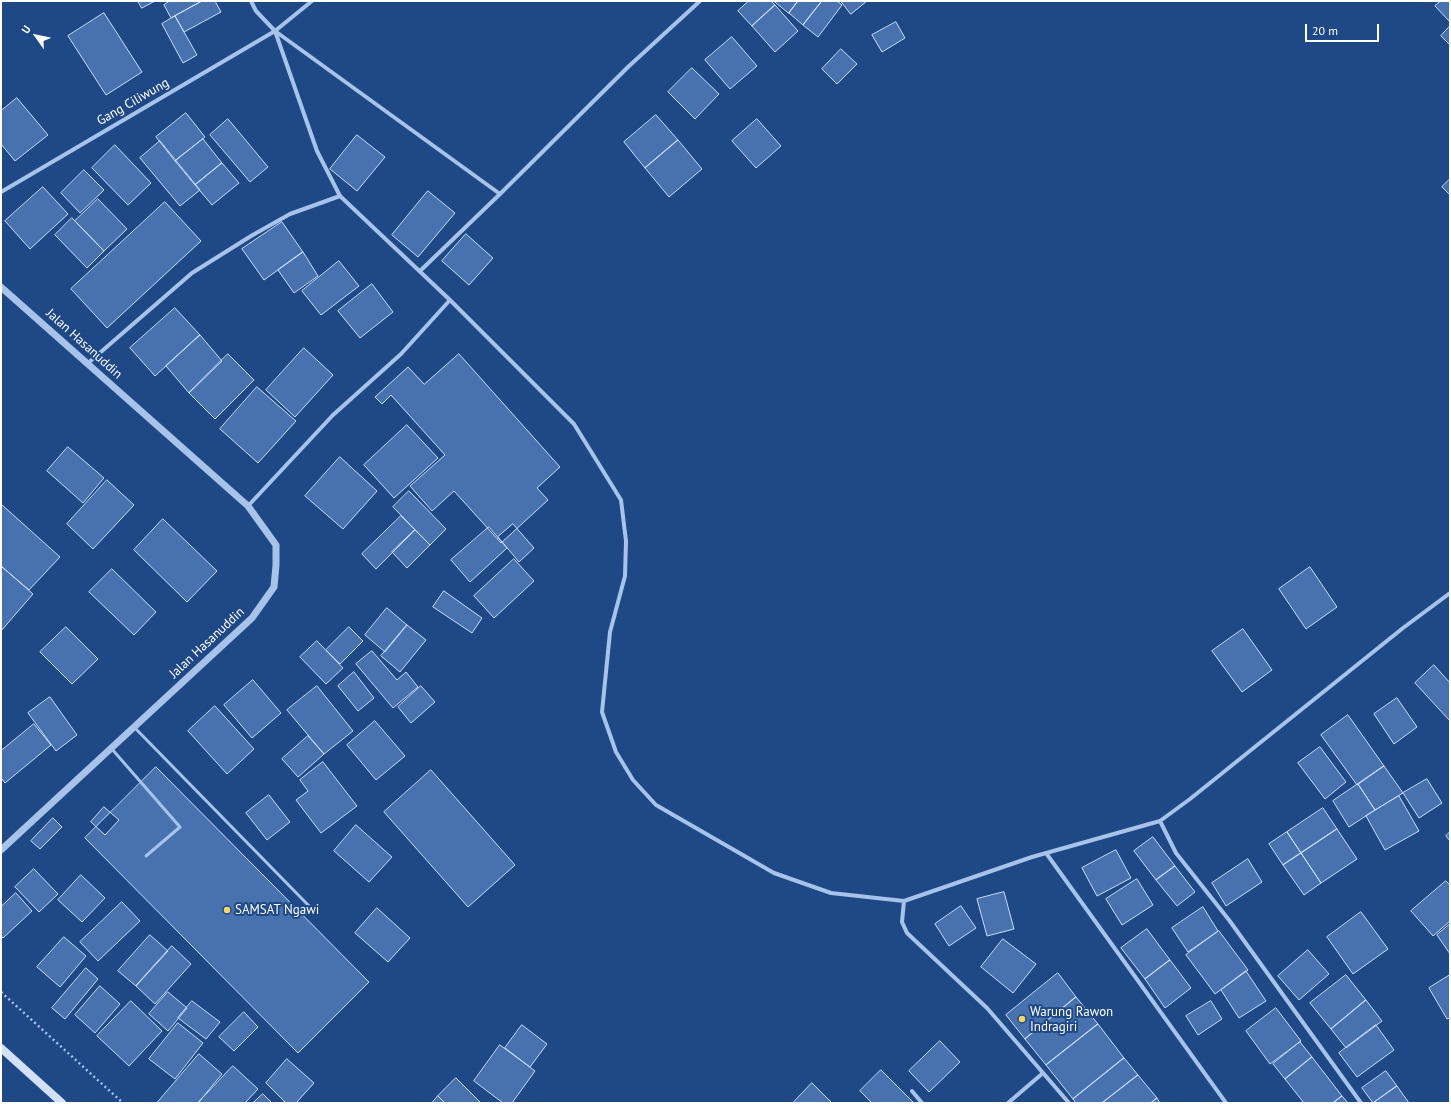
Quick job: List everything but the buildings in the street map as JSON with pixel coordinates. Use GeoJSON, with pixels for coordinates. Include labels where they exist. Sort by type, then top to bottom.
{"type":"FeatureCollection","features":[{"type":"Feature","properties":{"kind":"main road"},"geometry":{"type":"LineString","coordinates":[[1,1048],[62,1103]]}},
{"type":"Feature","properties":{"kind":"street"},"geometry":{"type":"LineString","coordinates":[[251,1],[256,11],[275,31],[500,194]]}},
{"type":"Feature","properties":{"kind":"street","name":"Gang Ciliwung"},"geometry":{"type":"LineString","coordinates":[[1,192],[275,31],[312,1]]}},
{"type":"Feature","properties":{"kind":"street"},"geometry":{"type":"LineString","coordinates":[[420,271],[628,67],[700,1]]}},
{"type":"Feature","properties":{"kind":"street"},"geometry":{"type":"LineString","coordinates":[[275,31],[317,151],[340,196],[450,300],[574,424],[622,500],[626,541],[625,576],[610,632],[602,712],[616,752],[633,780],[656,805],[774,873],[831,892],[904,901],[1046,853],[1160,821],[1403,628],[1450,593]]}},
{"type":"Feature","properties":{"kind":"street"},"geometry":{"type":"LineString","coordinates":[[88,364],[192,273],[251,236],[290,214],[340,196]]}},
{"type":"Feature","properties":{"kind":"street","name":"Jalan Hasanuddin"},"geometry":{"type":"LineString","coordinates":[[1,287],[248,506],[276,545],[274,587],[252,618],[1,850]]}},
{"type":"Feature","properties":{"kind":"street"},"geometry":{"type":"LineString","coordinates":[[248,506],[333,415],[401,354],[450,300]]}},
{"type":"Feature","properties":{"kind":"street"},"geometry":{"type":"LineString","coordinates":[[1160,821],[1176,853],[1229,920],[1361,1103]]}},
{"type":"Feature","properties":{"kind":"street"},"geometry":{"type":"LineString","coordinates":[[1046,853],[1226,1103]]}},
{"type":"Feature","properties":{"kind":"street"},"geometry":{"type":"LineString","coordinates":[[904,901],[902,922],[908,933],[987,1008],[1069,1103]]}},
{"type":"Feature","properties":{"kind":"street"},"geometry":{"type":"LineString","coordinates":[[1008,1103],[1043,1073]]}},
{"type":"Feature","properties":{"kind":"street"},"geometry":{"type":"LineString","coordinates":[[912,1091],[922,1103]]}},
{"type":"Feature","properties":{"kind":"lane"},"geometry":{"type":"LineString","coordinates":[[134,727],[312,909]]}},
{"type":"Feature","properties":{"kind":"lane"},"geometry":{"type":"LineString","coordinates":[[111,748],[180,827],[146,856]]}},
{"type":"Feature","properties":{"kind":"path"},"geometry":{"type":"LineString","coordinates":[[1,992],[123,1103]]}},
{"type":"Feature","properties":{"kind":"place","name":"SAMSAT Ngawi"},"geometry":{"type":"Point","coordinates":[227,910]}},
{"type":"Feature","properties":{"kind":"place","name":"Warung Rawon Indragiri"},"geometry":{"type":"Point","coordinates":[1022,1019]}}]}
